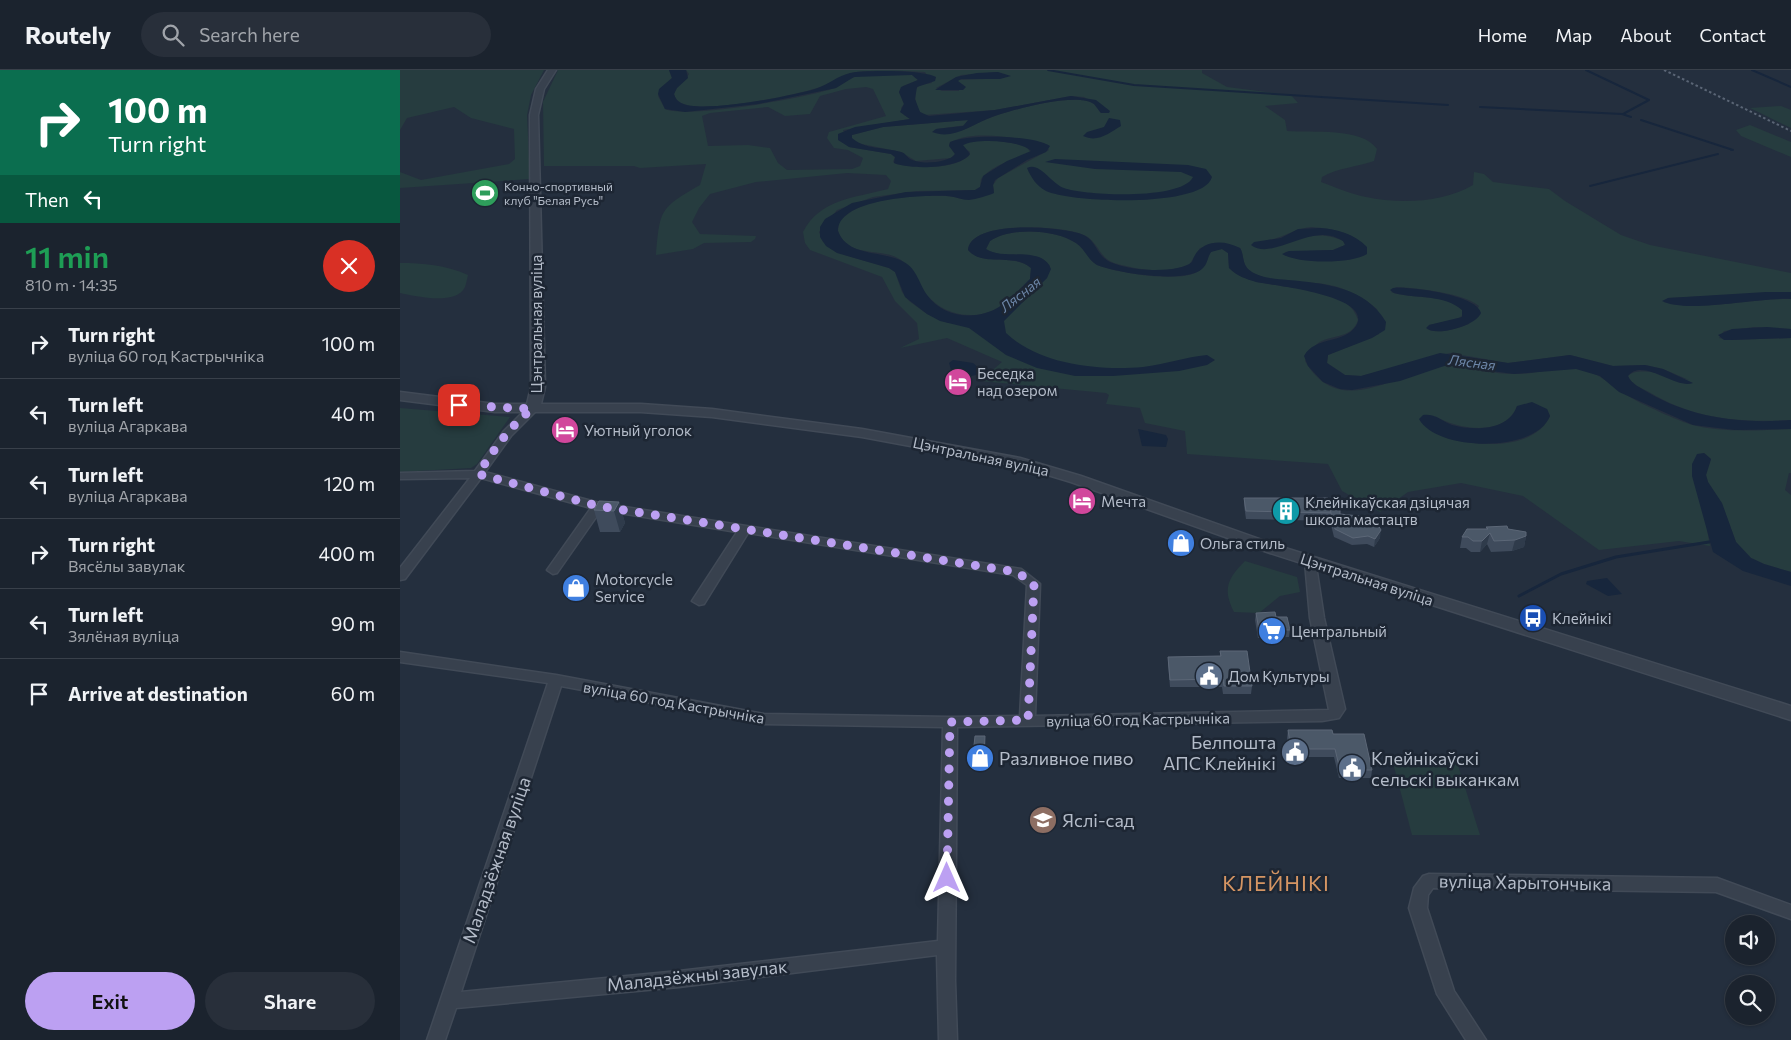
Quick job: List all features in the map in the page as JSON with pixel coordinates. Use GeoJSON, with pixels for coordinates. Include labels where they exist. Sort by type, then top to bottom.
{"type":"FeatureCollection","features":[{"type":"Feature","properties":{"kind":"street","name":"Цэнтральная вуліца"},"geometry":{"type":"LineString","coordinates":[[550,73],[536,102],[534,115],[538,387],[532,409],[641,408],[712,413],[862,433],[988,455],[1048,470],[1311,562],[1791,713]]}},
{"type":"Feature","properties":{"kind":"street"},"geometry":{"type":"LineString","coordinates":[[400,396],[477,407],[532,409]]}},
{"type":"Feature","properties":{"kind":"street"},"geometry":{"type":"LineString","coordinates":[[400,576],[433,538],[499,442],[520,418],[532,409]]}},
{"type":"Feature","properties":{"kind":"street"},"geometry":{"type":"LineString","coordinates":[[400,476],[478,474],[598,506],[1017,572],[1034,584],[1028,720]]}},
{"type":"Feature","properties":{"kind":"street"},"geometry":{"type":"LineString","coordinates":[[553,570],[598,506]]}},
{"type":"Feature","properties":{"kind":"street"},"geometry":{"type":"LineString","coordinates":[[699,600],[744,530]]}},
{"type":"Feature","properties":{"kind":"street","name":"вуліца 60 год Кастрычніка"},"geometry":{"type":"LineString","coordinates":[[400,657],[556,680],[764,720],[950,722],[1322,716],[1334,714],[1338,709],[1317,618],[1311,562]]}},
{"type":"Feature","properties":{"kind":"street","name":"Маладзёжная вуліца"},"geometry":{"type":"LineString","coordinates":[[436,1040],[556,680]]}},
{"type":"Feature","properties":{"kind":"street"},"geometry":{"type":"LineString","coordinates":[[948,1040],[946,947],[950,722]]}},
{"type":"Feature","properties":{"kind":"street","name":"вуліца Харытончыка"},"geometry":{"type":"LineString","coordinates":[[1477,1040],[1446,994],[1418,908],[1420,893],[1429,881],[1717,885],[1791,912]]}},
{"type":"Feature","properties":{"kind":"street","name":"Маладзёжны завулак"},"geometry":{"type":"LineString","coordinates":[[448,1001],[679,978],[946,947]]}},
{"type":"Feature","properties":{"kind":"green space"},"geometry":{"type":"Polygon","coordinates":[[[400,70],[544,70],[531,95],[527,115],[530,179],[400,188],[400,172],[421,180],[509,164],[515,159],[514,129],[471,118],[454,107],[407,118],[400,130],[400,70]]]}},
{"type":"Feature","properties":{"kind":"green space"},"geometry":{"type":"Polygon","coordinates":[[[558,70],[669,70],[672,78],[662,87],[658,96],[665,109],[678,111],[747,106],[797,97],[835,88],[852,78],[862,76],[883,74],[912,75],[918,80],[903,86],[899,92],[904,104],[901,108],[904,115],[910,119],[843,130],[849,147],[891,154],[895,157],[893,162],[896,164],[924,167],[944,166],[961,161],[969,156],[970,152],[962,146],[975,141],[993,140],[1013,143],[1027,147],[1030,152],[992,169],[981,179],[980,187],[975,190],[917,191],[873,197],[837,210],[819,232],[823,242],[845,255],[889,268],[895,272],[902,292],[909,301],[927,314],[948,323],[1010,313],[1047,278],[1050,266],[1044,260],[1028,255],[993,253],[986,249],[990,241],[1009,233],[1045,233],[1067,238],[1082,248],[1097,265],[1148,276],[1176,277],[1197,272],[1205,265],[1212,251],[1222,249],[1228,253],[1229,268],[1242,277],[1260,282],[1320,292],[1337,298],[1350,307],[1358,320],[1351,331],[1317,344],[1305,361],[1321,380],[1339,389],[1358,390],[1378,386],[1441,367],[1461,366],[1513,374],[1576,368],[1585,370],[1605,380],[1637,401],[1693,425],[1729,430],[1791,429],[1791,473],[1789,473],[1785,490],[1791,495],[1791,572],[1751,558],[1736,542],[1722,504],[1708,482],[1706,475],[1711,459],[1704,453],[1705,519],[1710,546],[1679,541],[1599,550],[1523,496],[1461,483],[1408,492],[1380,512],[1342,491],[1328,464],[1187,454],[1185,431],[1145,423],[1140,408],[1106,404],[1109,395],[1106,393],[980,381],[1002,362],[947,338],[900,348],[919,339],[917,323],[895,301],[882,277],[810,250],[805,243],[803,232],[810,221],[819,213],[828,206],[839,202],[888,189],[891,181],[886,175],[847,173],[756,182],[710,194],[699,208],[692,222],[700,234],[756,236],[755,239],[751,242],[704,243],[693,249],[656,255],[659,228],[664,211],[677,199],[700,185],[706,164],[640,168],[634,166],[544,166],[543,102],[558,70]],[[866,87],[846,89],[820,96],[810,114],[785,116],[768,107],[710,113],[702,116],[708,146],[748,145],[770,148],[778,163],[787,170],[852,169],[860,166],[863,158],[848,150],[834,148],[827,138],[829,132],[886,116],[873,89],[866,87]],[[1517,406],[1511,416],[1503,423],[1480,428],[1456,425],[1435,416],[1447,438],[1482,444],[1506,443],[1529,437],[1543,426],[1550,416],[1547,409],[1517,406]]]}},
{"type":"Feature","properties":{"kind":"green space"},"geometry":{"type":"Polygon","coordinates":[[[686,70],[1202,70],[1202,73],[1227,87],[1291,95],[1298,103],[1265,106],[1285,120],[1287,131],[1349,134],[1370,142],[1377,149],[1374,161],[1322,177],[1321,182],[1354,194],[1392,201],[1435,199],[1473,185],[1474,172],[1484,174],[1493,182],[1549,189],[1621,235],[1650,245],[1791,273],[1791,292],[1668,298],[1664,302],[1693,306],[1791,299],[1791,329],[1754,327],[1724,331],[1719,338],[1731,340],[1791,338],[1791,420],[1735,420],[1700,414],[1666,401],[1637,386],[1628,376],[1633,373],[1648,372],[1689,380],[1663,369],[1645,365],[1613,366],[1570,355],[1508,363],[1450,353],[1361,376],[1345,375],[1327,363],[1328,355],[1379,334],[1377,309],[1357,295],[1334,286],[1277,280],[1256,274],[1246,267],[1240,248],[1223,243],[1200,248],[1189,265],[1180,268],[1151,270],[1132,268],[1109,261],[1089,238],[1073,232],[1058,229],[1020,228],[1001,229],[985,233],[973,240],[968,250],[982,258],[1016,261],[1024,264],[1031,268],[1030,279],[1006,302],[993,310],[973,315],[952,312],[933,302],[901,260],[893,256],[849,246],[838,231],[839,222],[861,206],[889,198],[949,196],[966,199],[981,196],[994,191],[993,185],[998,178],[1049,150],[1044,143],[1022,139],[995,136],[969,137],[958,139],[949,144],[955,154],[951,158],[916,161],[901,152],[857,143],[851,138],[852,135],[883,127],[968,120],[967,125],[936,129],[951,132],[963,130],[1010,111],[1058,101],[1085,101],[1094,104],[1101,113],[1109,113],[1084,97],[1071,96],[995,110],[924,115],[917,107],[915,96],[916,89],[920,85],[932,83],[925,72],[890,71],[856,72],[817,88],[748,103],[692,106],[680,102],[674,94],[689,74],[686,70]],[[998,72],[961,75],[936,88],[942,91],[959,91],[958,80],[986,79],[998,72]],[[1312,227],[1268,240],[1265,248],[1313,236],[1322,236],[1343,241],[1345,245],[1333,250],[1285,252],[1284,255],[1295,258],[1367,253],[1366,247],[1360,242],[1341,232],[1312,227]],[[1396,287],[1391,292],[1442,299],[1460,307],[1464,314],[1458,319],[1429,325],[1429,330],[1434,331],[1449,330],[1469,324],[1479,306],[1463,298],[1427,290],[1396,287]]]}},
{"type":"Feature","properties":{"kind":"green space"},"geometry":{"type":"Polygon","coordinates":[[[1781,106],[1791,110],[1791,128],[1750,108],[1781,106]]]}},
{"type":"Feature","properties":{"kind":"green space"},"geometry":{"type":"Polygon","coordinates":[[[1750,125],[1791,142],[1791,157],[1741,136],[1736,130],[1750,125]]]}},
{"type":"Feature","properties":{"kind":"green space"},"geometry":{"type":"Polygon","coordinates":[[[400,263],[434,265],[460,272],[468,275],[465,287],[460,293],[444,298],[400,293],[400,263]]]}},
{"type":"Feature","properties":{"kind":"green space"},"geometry":{"type":"Polygon","coordinates":[[[400,408],[510,417],[477,464],[471,468],[400,472],[400,408]]]}},
{"type":"Feature","properties":{"kind":"green space"},"geometry":{"type":"Polygon","coordinates":[[[1245,561],[1297,577],[1300,592],[1280,596],[1259,613],[1234,612],[1228,597],[1229,584],[1234,573],[1245,561]]]}},
{"type":"Feature","properties":{"kind":"green space"},"geometry":{"type":"Polygon","coordinates":[[[1392,759],[1456,759],[1480,835],[1412,835],[1392,759]]]}},
{"type":"Feature","properties":{"kind":"water","name":"Лясная"},"geometry":{"type":"Polygon","coordinates":[[[669,70],[686,70],[688,78],[677,88],[674,94],[680,102],[692,106],[747,103],[815,89],[850,73],[894,71],[919,73],[936,77],[935,81],[917,87],[915,99],[920,112],[929,116],[995,110],[1071,96],[1096,100],[1110,111],[1109,113],[1101,113],[1094,104],[1085,101],[1058,101],[1010,111],[954,133],[939,134],[932,132],[936,129],[963,126],[968,120],[883,127],[852,135],[852,138],[863,145],[895,150],[905,154],[910,159],[920,162],[941,161],[952,157],[955,154],[949,146],[950,142],[959,139],[985,137],[1016,138],[1042,142],[1050,146],[1046,152],[1027,160],[995,180],[993,185],[994,193],[992,194],[969,200],[950,196],[920,196],[883,201],[852,211],[842,220],[838,231],[842,239],[849,245],[865,252],[892,257],[906,263],[914,271],[927,295],[934,303],[951,313],[971,315],[990,311],[1008,301],[1030,279],[1031,268],[1024,263],[982,258],[968,250],[973,240],[984,233],[1000,229],[1018,228],[1070,231],[1089,238],[1101,255],[1111,262],[1122,266],[1148,270],[1174,269],[1184,266],[1192,262],[1199,250],[1211,243],[1218,242],[1240,248],[1246,267],[1252,272],[1272,278],[1329,285],[1343,289],[1367,301],[1377,310],[1386,322],[1385,330],[1372,338],[1328,355],[1327,363],[1345,375],[1361,376],[1440,353],[1508,363],[1570,355],[1613,366],[1645,365],[1663,369],[1693,383],[1678,382],[1642,370],[1634,371],[1628,376],[1640,388],[1665,402],[1700,414],[1735,420],[1791,420],[1791,429],[1735,430],[1693,425],[1619,392],[1600,376],[1576,369],[1514,374],[1447,365],[1400,381],[1352,390],[1340,389],[1323,382],[1308,366],[1304,356],[1315,345],[1351,332],[1356,326],[1358,315],[1350,306],[1336,299],[1318,293],[1256,282],[1242,277],[1229,268],[1228,253],[1222,249],[1211,252],[1204,267],[1193,273],[1181,276],[1151,276],[1097,265],[1082,248],[1067,238],[1045,233],[1009,233],[990,241],[986,249],[1002,254],[1039,257],[1051,269],[1047,278],[1004,321],[1006,333],[1020,344],[1035,352],[1071,364],[1108,368],[1143,367],[1207,355],[1215,360],[1207,365],[1179,371],[1113,376],[1075,376],[1037,368],[1006,355],[969,328],[940,321],[927,314],[905,297],[895,272],[889,268],[837,253],[826,246],[820,237],[820,227],[825,219],[852,203],[906,192],[975,190],[980,187],[983,176],[1007,161],[1031,151],[1026,147],[1009,142],[978,141],[963,145],[970,154],[956,163],[934,167],[912,167],[894,163],[895,157],[891,154],[849,147],[838,140],[838,134],[855,127],[910,119],[900,112],[904,104],[899,92],[901,87],[918,80],[912,75],[854,77],[836,88],[758,104],[685,112],[665,109],[658,94],[659,89],[672,78],[669,70]]]}},
{"type":"Feature","properties":{"kind":"water"},"geometry":{"type":"Polygon","coordinates":[[[998,72],[1011,76],[1000,79],[961,79],[958,81],[966,87],[963,90],[935,90],[956,77],[998,72]]]}},
{"type":"Feature","properties":{"kind":"water"},"geometry":{"type":"Polygon","coordinates":[[[1109,118],[1120,120],[1121,126],[1098,138],[1083,136],[1087,132],[1104,127],[1109,118]]]}},
{"type":"Feature","properties":{"kind":"water"},"geometry":{"type":"Polygon","coordinates":[[[1055,159],[1188,165],[1206,169],[1212,177],[1204,187],[1186,194],[1163,198],[1108,200],[1082,198],[1046,191],[1030,175],[1027,168],[1036,167],[1064,188],[1092,193],[1154,193],[1172,190],[1185,184],[1193,177],[1181,172],[1095,169],[1045,162],[1055,159]]]}},
{"type":"Feature","properties":{"kind":"water"},"geometry":{"type":"Polygon","coordinates":[[[1320,228],[1339,231],[1357,239],[1367,247],[1367,254],[1350,260],[1325,262],[1300,260],[1282,254],[1289,251],[1333,250],[1345,245],[1340,239],[1326,235],[1314,236],[1269,249],[1260,249],[1251,245],[1254,242],[1281,238],[1298,229],[1320,228]]]}},
{"type":"Feature","properties":{"kind":"water"},"geometry":{"type":"Polygon","coordinates":[[[1393,288],[1442,293],[1468,301],[1477,307],[1481,313],[1478,318],[1464,326],[1446,331],[1431,330],[1426,328],[1429,325],[1462,317],[1462,310],[1447,301],[1439,299],[1394,293],[1390,290],[1393,288]]]}},
{"type":"Feature","properties":{"kind":"water"},"geometry":{"type":"Polygon","coordinates":[[[1791,292],[1791,299],[1705,306],[1673,305],[1662,301],[1668,298],[1791,292]]]}},
{"type":"Feature","properties":{"kind":"water"},"geometry":{"type":"Polygon","coordinates":[[[1767,327],[1791,329],[1791,338],[1724,340],[1718,335],[1732,329],[1767,327]]]}},
{"type":"Feature","properties":{"kind":"water"},"geometry":{"type":"Polygon","coordinates":[[[953,360],[973,363],[979,368],[976,375],[962,378],[953,376],[949,363],[953,360]]]}},
{"type":"Feature","properties":{"kind":"water"},"geometry":{"type":"Polygon","coordinates":[[[1532,402],[1547,409],[1550,416],[1541,428],[1526,437],[1507,442],[1486,444],[1445,438],[1429,430],[1419,419],[1423,415],[1427,415],[1460,427],[1489,427],[1498,425],[1506,420],[1513,414],[1517,406],[1532,402]]]}},
{"type":"Feature","properties":{"kind":"water"},"geometry":{"type":"Polygon","coordinates":[[[1138,429],[1166,435],[1168,439],[1166,447],[1142,446],[1138,429]]]}},
{"type":"Feature","properties":{"kind":"water"},"geometry":{"type":"Polygon","coordinates":[[[1704,453],[1711,459],[1706,475],[1708,482],[1722,503],[1736,542],[1751,558],[1791,572],[1791,586],[1743,571],[1713,552],[1692,476],[1692,464],[1697,454],[1704,453]]]}},
{"type":"Feature","properties":{"kind":"water"},"geometry":{"type":"Polygon","coordinates":[[[1607,578],[1622,594],[1608,596],[1586,584],[1587,581],[1607,578]]]}},
{"type":"Feature","properties":{"kind":"building"},"geometry":{"type":"Polygon","coordinates":[[[1244,498],[1328,498],[1331,513],[1246,511],[1244,498]]]}},
{"type":"Feature","properties":{"kind":"building"},"geometry":{"type":"Polygon","coordinates":[[[599,501],[619,502],[614,511],[594,510],[599,501]]]}},
{"type":"Feature","properties":{"kind":"building"},"geometry":{"type":"Polygon","coordinates":[[[1330,509],[1340,509],[1340,514],[1368,517],[1375,520],[1381,530],[1375,539],[1368,536],[1353,538],[1335,529],[1330,509]]]}},
{"type":"Feature","properties":{"kind":"building"},"geometry":{"type":"Polygon","coordinates":[[[1507,526],[1508,529],[1526,532],[1526,536],[1515,540],[1494,541],[1490,533],[1482,541],[1473,541],[1468,537],[1462,537],[1467,529],[1488,529],[1486,527],[1507,526]]]}},
{"type":"Feature","properties":{"kind":"building"},"geometry":{"type":"Polygon","coordinates":[[[1275,612],[1276,617],[1287,617],[1290,630],[1259,630],[1256,613],[1275,612]]]}},
{"type":"Feature","properties":{"kind":"building","name":"Дом Культуры"},"geometry":{"type":"Polygon","coordinates":[[[1220,651],[1247,651],[1252,686],[1224,686],[1223,679],[1170,680],[1168,657],[1221,656],[1220,651]]]}},
{"type":"Feature","properties":{"kind":"building","name":"Клейнікаўскі сельскі выканкам"},"geometry":{"type":"Polygon","coordinates":[[[1288,730],[1332,730],[1333,734],[1364,734],[1372,770],[1340,770],[1335,749],[1291,749],[1288,730]]]}},
{"type":"Feature","properties":{"kind":"building"},"geometry":{"type":"Polygon","coordinates":[[[975,736],[985,736],[984,755],[973,755],[975,736]]]}},
{"type":"Feature","properties":{"kind":"waterway"},"geometry":{"type":"LineString","coordinates":[[1048,70],[1134,85],[1448,105]]}},
{"type":"Feature","properties":{"kind":"waterway"},"geometry":{"type":"LineString","coordinates":[[1586,70],[1649,100],[1623,114]]}},
{"type":"Feature","properties":{"kind":"waterway"},"geometry":{"type":"LineString","coordinates":[[1752,70],[1791,87]]}},
{"type":"Feature","properties":{"kind":"waterway"},"geometry":{"type":"LineString","coordinates":[[1480,107],[1622,114],[1631,117]]}},
{"type":"Feature","properties":{"kind":"waterway"},"geometry":{"type":"LineString","coordinates":[[1641,120],[1733,150],[1731,150]]}},
{"type":"Feature","properties":{"kind":"waterway"},"geometry":{"type":"LineString","coordinates":[[1590,186],[1718,154]]}},
{"type":"Feature","properties":{"kind":"waterway"},"geometry":{"type":"LineString","coordinates":[[1519,596],[1561,574],[1616,557],[1709,542]]}},
{"type":"Feature","properties":{"kind":"railway"},"geometry":{"type":"LineString","coordinates":[[1664,70],[1791,131]]}},
{"type":"Feature","properties":{"kind":"place","name":"Конно-спортивный клуб \"Белая Русь\""},"geometry":{"type":"Point","coordinates":[485,193]}},
{"type":"Feature","properties":{"kind":"place","name":"Беседка над озером"},"geometry":{"type":"Point","coordinates":[958,382]}},
{"type":"Feature","properties":{"kind":"place","name":"Уютный уголок"},"geometry":{"type":"Point","coordinates":[565,430]}},
{"type":"Feature","properties":{"kind":"place","name":"Мечта"},"geometry":{"type":"Point","coordinates":[1082,501]}},
{"type":"Feature","properties":{"kind":"place","name":"Клейнікаўская дзіцячая школа мастацтв"},"geometry":{"type":"Point","coordinates":[1286,511]}},
{"type":"Feature","properties":{"kind":"place","name":"Ольга стиль"},"geometry":{"type":"Point","coordinates":[1181,543]}},
{"type":"Feature","properties":{"kind":"place","name":"Motorcycle Service"},"geometry":{"type":"Point","coordinates":[576,588]}},
{"type":"Feature","properties":{"kind":"place","name":"Клейнікі"},"geometry":{"type":"Point","coordinates":[1533,618]}},
{"type":"Feature","properties":{"kind":"place","name":"Центральный"},"geometry":{"type":"Point","coordinates":[1272,631]}},
{"type":"Feature","properties":{"kind":"place","name":"Дом Культуры"},"geometry":{"type":"Point","coordinates":[1209,676]}},
{"type":"Feature","properties":{"kind":"place","name":"Белпошта АПС Клейнікі"},"geometry":{"type":"Point","coordinates":[1295,752]}},
{"type":"Feature","properties":{"kind":"place","name":"Разливное пиво"},"geometry":{"type":"Point","coordinates":[980,758]}},
{"type":"Feature","properties":{"kind":"place","name":"Клейнікаўскі сельскі выканкам"},"geometry":{"type":"Point","coordinates":[1352,768]}},
{"type":"Feature","properties":{"kind":"place","name":"Яслі-сад"},"geometry":{"type":"Point","coordinates":[1043,820]}},
{"type":"Feature","properties":{"kind":"district","name":"КЛЕЙНІКІ"},"geometry":{"type":"Point","coordinates":[1276,882]}},
{"type":"Feature","properties":{"kind":"route"},"geometry":{"type":"LineString","coordinates":[[459,405],[532,409],[520,418],[499,442],[478,474],[598,506],[1017,572],[1034,584],[1028,720],[950,722],[947,878]]}}]}
